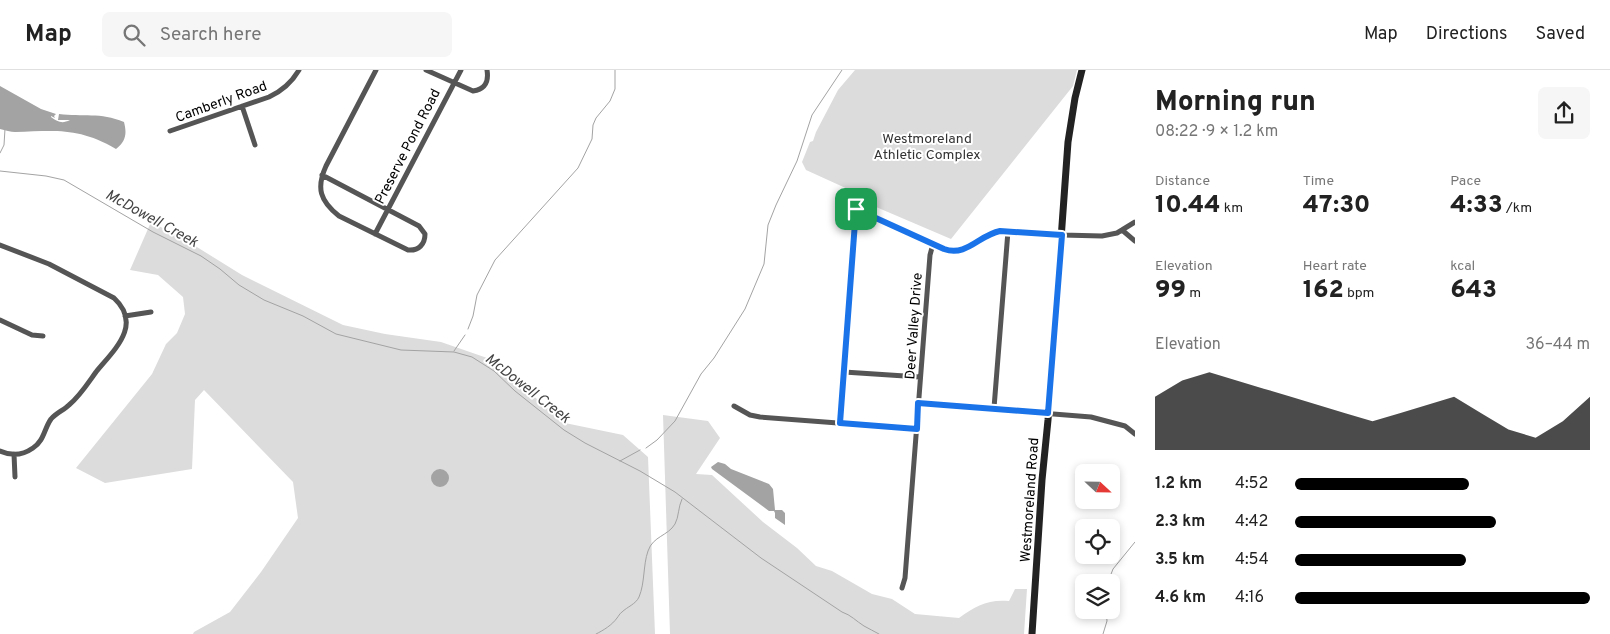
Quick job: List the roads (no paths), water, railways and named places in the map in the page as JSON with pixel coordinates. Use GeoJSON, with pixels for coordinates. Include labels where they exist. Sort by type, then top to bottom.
{"type":"FeatureCollection","features":[{"type":"Feature","properties":{"kind":"street","name":"Camberly Road"},"geometry":{"type":"LineString","coordinates":[[170,131],[269,97],[281,91],[290,83],[299,70]]}},
{"type":"Feature","properties":{"kind":"street"},"geometry":{"type":"LineString","coordinates":[[322,175],[419,226],[425,234],[423,243],[417,249],[408,250],[340,216],[331,210],[320,190],[322,175],[376,70]]}},
{"type":"Feature","properties":{"kind":"street"},"geometry":{"type":"LineString","coordinates":[[426,70],[472,91],[479,90],[486,85],[488,78],[487,70]]}},
{"type":"Feature","properties":{"kind":"street","name":"Preserve Pond Road"},"geometry":{"type":"LineString","coordinates":[[375,234],[453,82],[461,70]]}},
{"type":"Feature","properties":{"kind":"street","name":"Westmoreland Road"},"geometry":{"type":"LineString","coordinates":[[1032,634],[1042,480],[1071,118],[1074,98],[1082,70]]}},
{"type":"Feature","properties":{"kind":"street"},"geometry":{"type":"LineString","coordinates":[[242,106],[255,145]]}},
{"type":"Feature","properties":{"kind":"street"},"geometry":{"type":"LineString","coordinates":[[840,202],[949,251],[967,249],[996,232],[1102,236],[1122,230],[1135,222]]}},
{"type":"Feature","properties":{"kind":"street"},"geometry":{"type":"LineString","coordinates":[[840,423],[856,209]]}},
{"type":"Feature","properties":{"kind":"street"},"geometry":{"type":"LineString","coordinates":[[1122,230],[1135,241]]}},
{"type":"Feature","properties":{"kind":"street"},"geometry":{"type":"LineString","coordinates":[[994,408],[1008,231]]}},
{"type":"Feature","properties":{"kind":"street","name":"Deer Valley Drive"},"geometry":{"type":"LineString","coordinates":[[902,588],[906,578],[920,377],[930,254],[933,244]]}},
{"type":"Feature","properties":{"kind":"street"},"geometry":{"type":"LineString","coordinates":[[0,245],[49,264],[114,298],[121,306],[125,316],[123,338],[75,399],[51,420],[39,442],[26,452],[14,454],[0,451]]}},
{"type":"Feature","properties":{"kind":"street"},"geometry":{"type":"LineString","coordinates":[[125,316],[151,312]]}},
{"type":"Feature","properties":{"kind":"street"},"geometry":{"type":"LineString","coordinates":[[0,320],[32,335],[43,336]]}},
{"type":"Feature","properties":{"kind":"street"},"geometry":{"type":"LineString","coordinates":[[844,372],[920,377]]}},
{"type":"Feature","properties":{"kind":"street"},"geometry":{"type":"LineString","coordinates":[[918,403],[1091,417],[1125,426],[1135,434]]}},
{"type":"Feature","properties":{"kind":"street"},"geometry":{"type":"LineString","coordinates":[[734,406],[750,415],[760,417],[917,429]]}},
{"type":"Feature","properties":{"kind":"street"},"geometry":{"type":"LineString","coordinates":[[14,454],[15,477]]}},
{"type":"Feature","properties":{"kind":"waterway"},"geometry":{"type":"LineString","coordinates":[[468,329],[473,316],[477,295],[495,260],[578,168],[592,139],[593,125],[596,118],[610,101],[615,89],[615,70]]}},
{"type":"Feature","properties":{"kind":"waterway"},"geometry":{"type":"LineString","coordinates":[[646,448],[657,440],[675,421],[701,374],[714,358],[745,309],[764,264],[768,225],[797,161],[812,115],[842,70]]}},
{"type":"Feature","properties":{"kind":"waterway"},"geometry":{"type":"LineString","coordinates":[[0,153],[4,145],[5,129]]}},
{"type":"Feature","properties":{"kind":"waterway","name":"McDowell Creek"},"geometry":{"type":"LineString","coordinates":[[0,171],[64,180],[153,232],[201,256],[239,285],[264,300],[303,316],[336,334],[401,350],[454,352],[472,357],[494,371],[515,391],[564,430],[675,492],[761,558],[842,612],[879,634]]}},
{"type":"Feature","properties":{"kind":"waterway"},"geometry":{"type":"LineString","coordinates":[[454,351],[465,335]]}},
{"type":"Feature","properties":{"kind":"waterway"},"geometry":{"type":"LineString","coordinates":[[620,461],[640,450]]}},
{"type":"Feature","properties":{"kind":"waterway"},"geometry":{"type":"LineString","coordinates":[[596,634],[615,621],[621,613],[638,599],[650,546],[675,524],[682,499]]}},
{"type":"Feature","properties":{"kind":"waterway"},"geometry":{"type":"LineString","coordinates":[[1111,574],[1135,542]]}},
{"type":"Feature","properties":{"kind":"waterway"},"geometry":{"type":"LineString","coordinates":[[1103,634],[1107,619]]}},
{"type":"Feature","properties":{"kind":"park label","name":"Westmoreland Athletic Complex"},"geometry":{"type":"Point","coordinates":[927,146]}}]}
